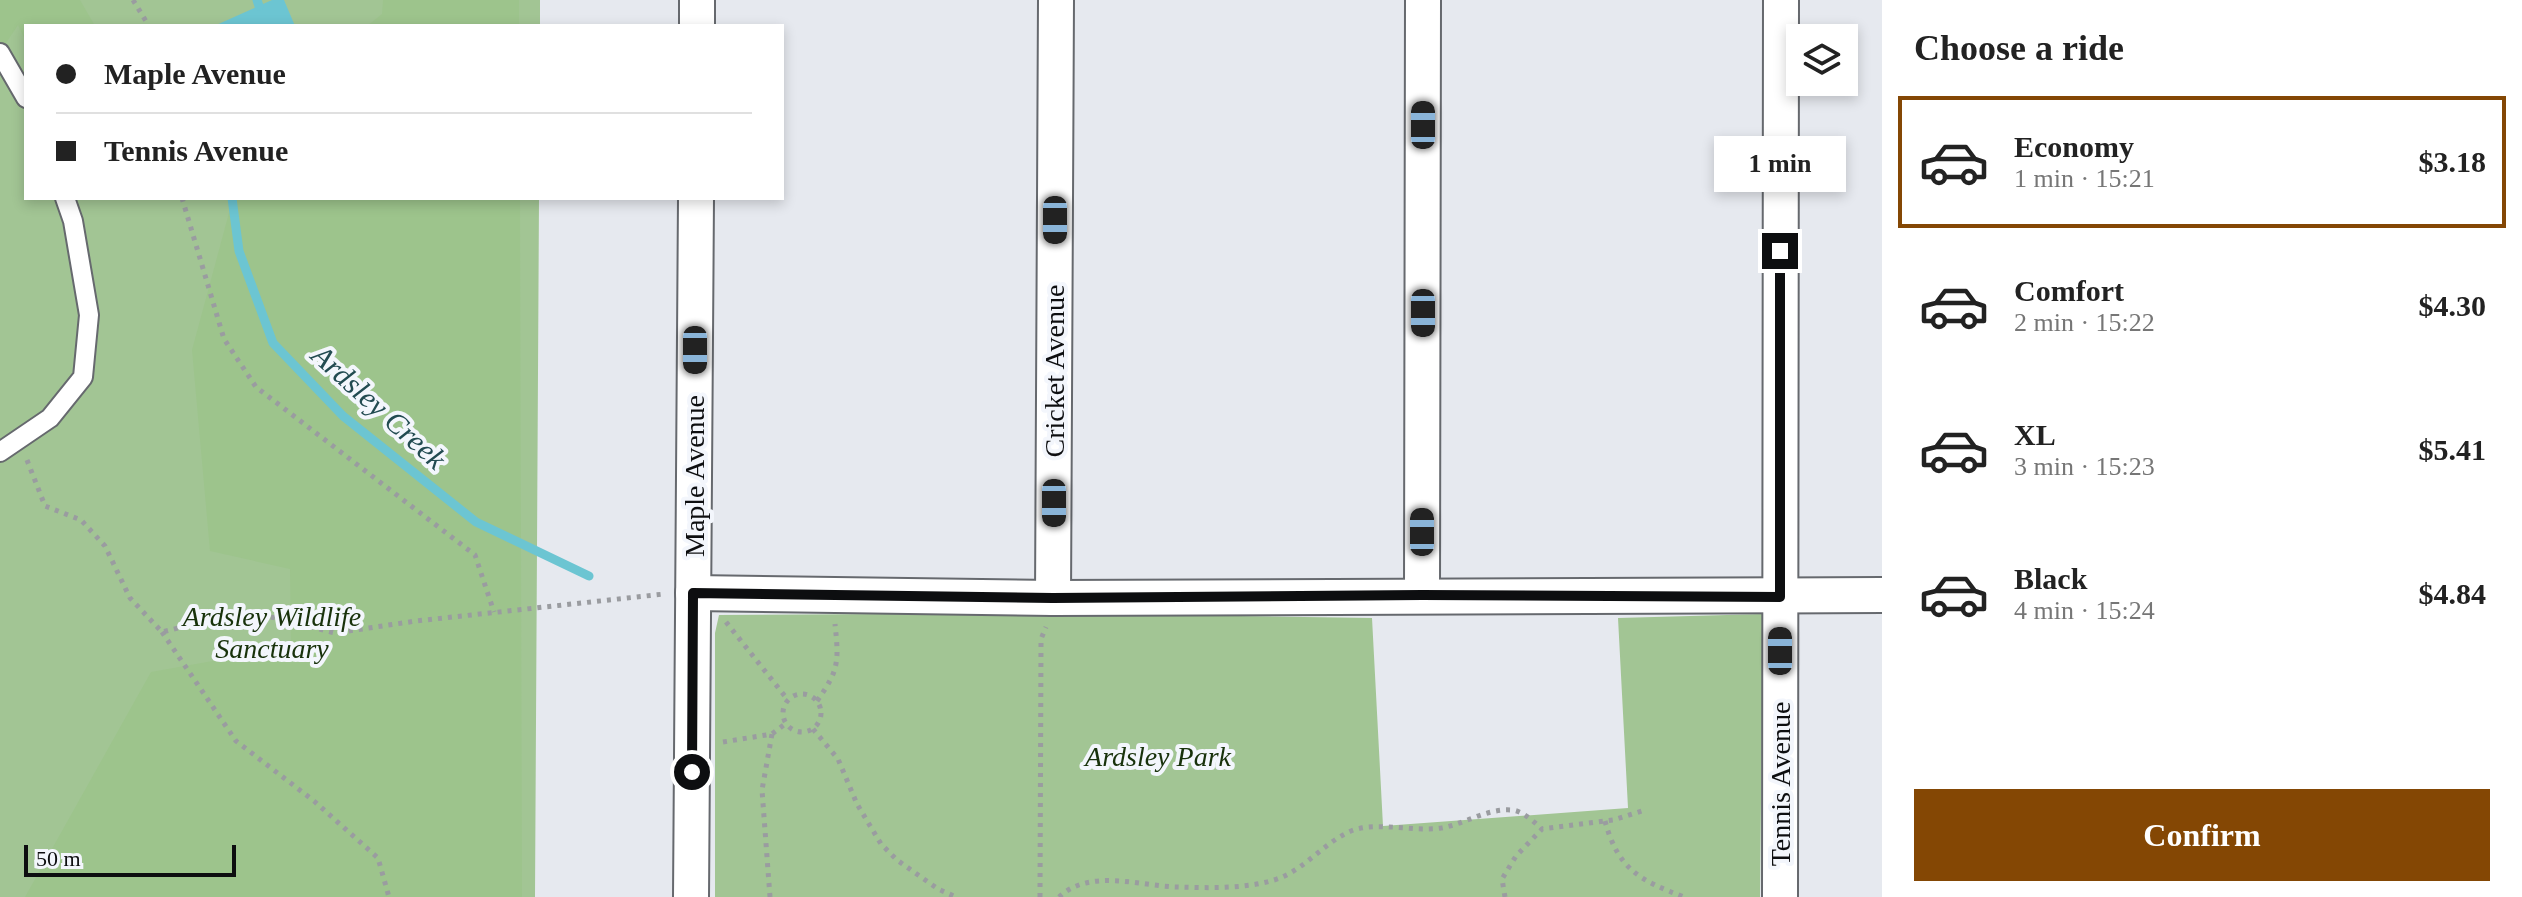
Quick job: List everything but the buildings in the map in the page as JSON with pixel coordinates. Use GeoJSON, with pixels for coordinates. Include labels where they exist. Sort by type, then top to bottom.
{"type":"FeatureCollection","features":[{"type":"Feature","properties":{"kind":"street"},"geometry":{"type":"LineString","coordinates":[[697,0],[697,24]]}},
{"type":"Feature","properties":{"kind":"street","name":"Cricket Avenue"},"geometry":{"type":"LineString","coordinates":[[1051,605],[1056,0]]}},
{"type":"Feature","properties":{"kind":"street"},"geometry":{"type":"LineString","coordinates":[[1422,595],[1423,0]]}},
{"type":"Feature","properties":{"kind":"street","name":"Tennis Avenue"},"geometry":{"type":"LineString","coordinates":[[1780,897],[1781,0]]}},
{"type":"Feature","properties":{"kind":"street","name":"Maple Avenue"},"geometry":{"type":"LineString","coordinates":[[691,897],[696,200]]}},
{"type":"Feature","properties":{"kind":"street"},"geometry":{"type":"LineString","coordinates":[[693,593],[1051,605],[1422,595],[1882,595]]}},
{"type":"Feature","properties":{"kind":"lane"},"geometry":{"type":"LineString","coordinates":[[0,53],[24,95]]}},
{"type":"Feature","properties":{"kind":"lane"},"geometry":{"type":"LineString","coordinates":[[0,452],[50,418],[83,377],[89,315],[73,221],[66,200]]}},
{"type":"Feature","properties":{"kind":"path"},"geometry":{"type":"LineString","coordinates":[[133,0],[148,24]]}},
{"type":"Feature","properties":{"kind":"path"},"geometry":{"type":"LineString","coordinates":[[183,200],[224,339],[256,387],[475,555],[494,612]]}},
{"type":"Feature","properties":{"kind":"path"},"geometry":{"type":"LineString","coordinates":[[18,439],[45,506],[81,520],[105,546],[130,598],[162,632],[236,741],[314,801],[378,858],[389,897]]}},
{"type":"Feature","properties":{"kind":"path"},"geometry":{"type":"LineString","coordinates":[[162,632],[247,611],[335,633],[494,612],[693,593]]}},
{"type":"Feature","properties":{"kind":"path"},"geometry":{"type":"LineString","coordinates":[[1040,897],[1041,639],[1051,605]]}},
{"type":"Feature","properties":{"kind":"path"},"geometry":{"type":"LineString","coordinates":[[817,701],[832,680],[839,658],[834,615]]}},
{"type":"Feature","properties":{"kind":"path"},"geometry":{"type":"LineString","coordinates":[[719,616],[788,700]]}},
{"type":"Feature","properties":{"kind":"path"},"geometry":{"type":"LineString","coordinates":[[806,694],[817,701],[820,719],[813,729],[801,733],[789,729],[782,711],[788,700],[806,694]]}},
{"type":"Feature","properties":{"kind":"path"},"geometry":{"type":"LineString","coordinates":[[715,744],[772,734],[785,724]]}},
{"type":"Feature","properties":{"kind":"path"},"geometry":{"type":"LineString","coordinates":[[813,729],[838,759],[857,804],[881,844],[917,874],[956,897]]}},
{"type":"Feature","properties":{"kind":"path"},"geometry":{"type":"LineString","coordinates":[[770,897],[762,790],[772,734]]}},
{"type":"Feature","properties":{"kind":"path"},"geometry":{"type":"LineString","coordinates":[[1059,897],[1080,884],[1101,881],[1175,888],[1235,887],[1273,880],[1299,869],[1348,832],[1364,827],[1444,828],[1481,814],[1514,809],[1542,829]]}},
{"type":"Feature","properties":{"kind":"path"},"geometry":{"type":"LineString","coordinates":[[1505,897],[1502,879],[1516,856],[1542,829],[1605,821],[1645,810]]}},
{"type":"Feature","properties":{"kind":"path"},"geometry":{"type":"LineString","coordinates":[[1605,821],[1612,845],[1625,862],[1647,883],[1684,897]]}},
{"type":"Feature","properties":{"kind":"green space","name":"Ardsley Wildlife Sanctuary"},"geometry":{"type":"Polygon","coordinates":[[[0,0],[540,0],[540,24],[24,24],[24,200],[539,200],[535,897],[0,897],[0,0]]]}},
{"type":"Feature","properties":{"kind":"green space"},"geometry":{"type":"Polygon","coordinates":[[[0,0],[80,0],[94,24],[24,24],[24,38],[18,25],[0,52],[0,0]]]}},
{"type":"Feature","properties":{"kind":"green space"},"geometry":{"type":"Polygon","coordinates":[[[383,0],[519,0],[519,24],[370,24],[382,14],[383,0]]]}},
{"type":"Feature","properties":{"kind":"green space","name":"Ardsley Wildlife Sanctuary"},"geometry":{"type":"Polygon","coordinates":[[[232,200],[520,200],[522,897],[25,897],[151,672],[291,647],[290,569],[210,551],[192,350],[232,200]]]}},
{"type":"Feature","properties":{"kind":"green space","name":"Ardsley Park"},"geometry":{"type":"Polygon","coordinates":[[[1049,613],[1372,618],[1383,826],[1628,808],[1618,618],[1763,614],[1760,897],[715,897],[715,633],[719,615],[1049,613]]]}},
{"type":"Feature","properties":{"kind":"water"},"geometry":{"type":"Polygon","coordinates":[[[272,0],[284,0],[294,24],[218,24],[272,0]]]}},
{"type":"Feature","properties":{"kind":"waterway"},"geometry":{"type":"LineString","coordinates":[[257,0],[259,6]]}},
{"type":"Feature","properties":{"kind":"waterway","name":"Ardsley Creek"},"geometry":{"type":"LineString","coordinates":[[232,200],[239,251],[273,343],[343,416],[476,522],[589,576]]}},
{"type":"Feature","properties":{"kind":"route"},"geometry":{"type":"LineString","coordinates":[[692,772],[693,593],[1053,598],[1422,595],[1780,597],[1780,251]]}}]}
